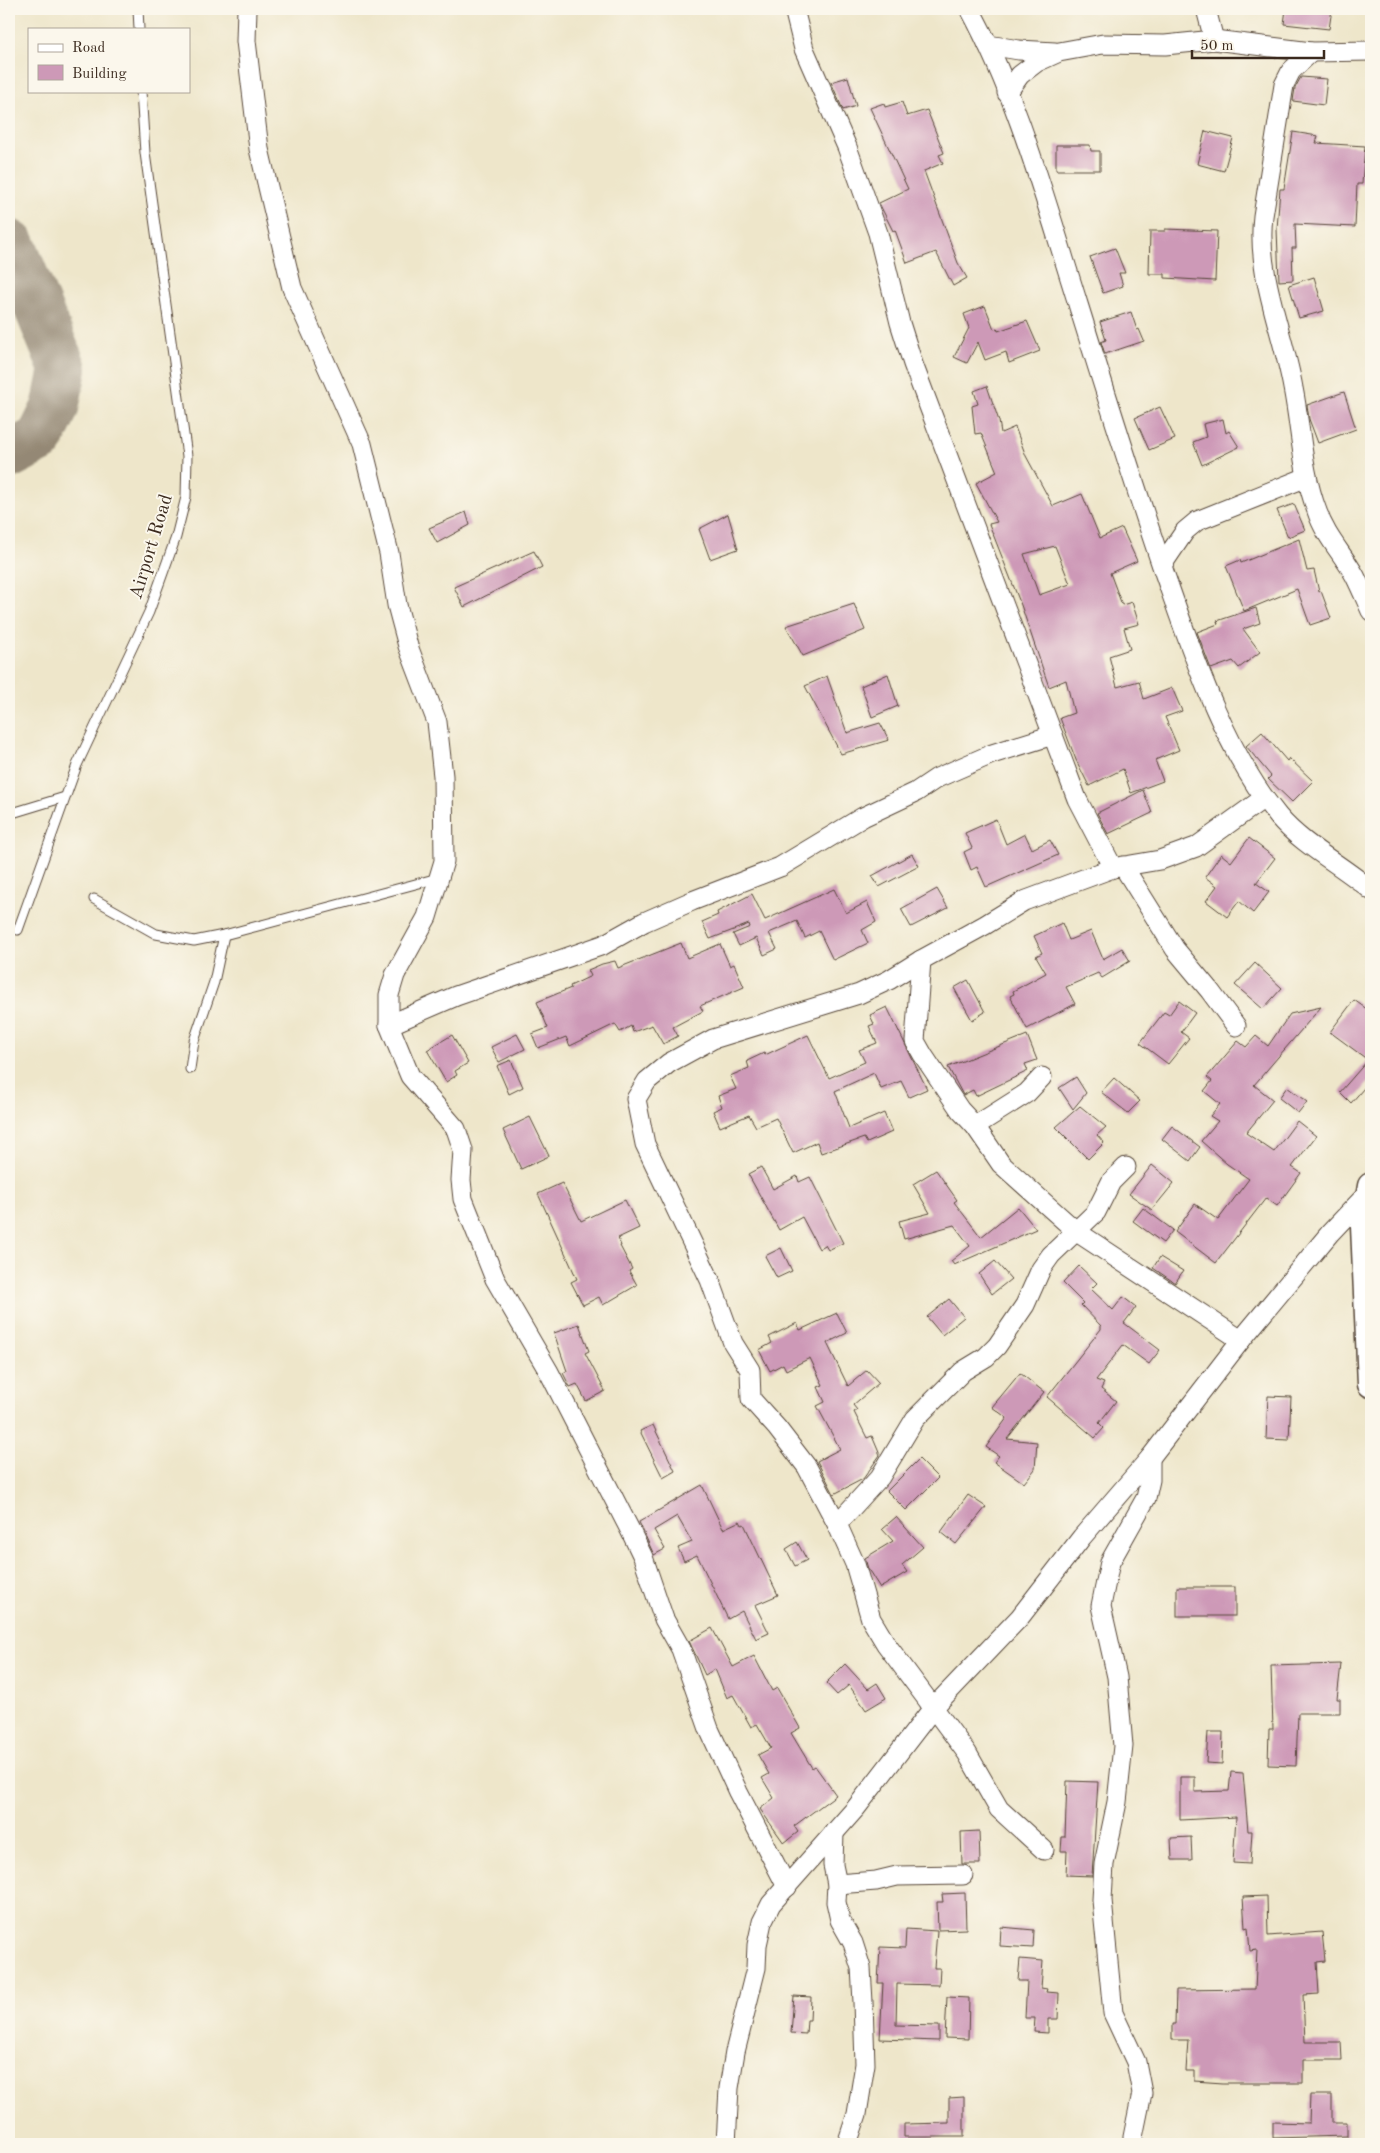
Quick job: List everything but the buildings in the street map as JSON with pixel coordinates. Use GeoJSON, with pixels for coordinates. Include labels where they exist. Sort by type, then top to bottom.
{"type":"FeatureCollection","features":[{"type":"Feature","properties":{"kind":"main road"},"geometry":{"type":"LineString","coordinates":[[1370,1189],[1364,1226],[1371,1384]]}},
{"type":"Feature","properties":{"kind":"street"},"geometry":{"type":"LineString","coordinates":[[247,9],[246,41],[259,149],[292,288],[362,444],[389,553],[397,605],[408,646],[438,722],[443,776],[444,861],[427,917],[395,975],[389,995],[389,1025],[410,1076],[456,1129],[463,1150],[461,1180],[463,1199],[495,1278],[550,1372],[643,1557],[664,1619],[680,1649],[709,1729],[738,1792],[787,1887]]}},
{"type":"Feature","properties":{"kind":"street"},"geometry":{"type":"LineString","coordinates":[[794,9],[804,49],[847,147],[878,233],[900,323],[913,364],[1044,706],[1077,798],[1118,867],[1175,949],[1236,1026]]}},
{"type":"Feature","properties":{"kind":"street"},"geometry":{"type":"LineString","coordinates":[[970,9],[988,44],[1046,201],[1101,379],[1162,565],[1195,661],[1225,728],[1264,798],[1280,819],[1371,890]]}},
{"type":"Feature","properties":{"kind":"street"},"geometry":{"type":"LineString","coordinates":[[1206,9],[1214,40]]}},
{"type":"Feature","properties":{"kind":"street"},"geometry":{"type":"LineString","coordinates":[[988,44],[1034,52],[1059,52],[1103,44],[1166,45],[1214,40],[1311,52],[1371,51]]}},
{"type":"Feature","properties":{"kind":"street"},"geometry":{"type":"LineString","coordinates":[[1007,93],[1020,75],[1037,62],[1059,52]]}},
{"type":"Feature","properties":{"kind":"street"},"geometry":{"type":"LineString","coordinates":[[1311,52],[1290,71],[1284,84],[1261,232],[1269,285],[1294,388],[1307,477],[1316,510],[1326,533],[1355,576],[1371,611]]}},
{"type":"Feature","properties":{"kind":"street"},"geometry":{"type":"LineString","coordinates":[[1162,565],[1185,531],[1197,521],[1307,477]]}},
{"type":"Feature","properties":{"kind":"street"},"geometry":{"type":"LineString","coordinates":[[389,1025],[456,996],[603,944],[644,922],[692,901],[780,867],[863,817],[916,792],[953,771],[992,754],[1053,735]]}},
{"type":"Feature","properties":{"kind":"street"},"geometry":{"type":"LineString","coordinates":[[1044,1850],[999,1809],[968,1752],[886,1644],[871,1619],[854,1564],[838,1524],[806,1467],[777,1428],[751,1400],[750,1370],[733,1343],[710,1280],[645,1144],[636,1099],[647,1081],[662,1069],[713,1039],[858,994],[889,980],[1024,901],[1118,867],[1160,860],[1196,847],[1264,798]]}},
{"type":"Feature","properties":{"kind":"street"},"geometry":{"type":"LineString","coordinates":[[921,960],[915,1041],[922,1056],[1001,1164],[1077,1232],[1241,1340]]}},
{"type":"Feature","properties":{"kind":"street"},"geometry":{"type":"LineString","coordinates":[[975,1126],[1027,1093],[1042,1077]]}},
{"type":"Feature","properties":{"kind":"street"},"geometry":{"type":"LineString","coordinates":[[838,1524],[880,1477],[916,1419],[963,1371],[986,1357],[997,1346],[1025,1305],[1041,1269],[1051,1255],[1096,1212],[1111,1182],[1126,1167]]}},
{"type":"Feature","properties":{"kind":"street"},"geometry":{"type":"LineString","coordinates":[[726,2144],[729,2088],[735,2052],[756,1968],[757,1945],[762,1922],[771,1904],[881,1779],[934,1708],[1020,1617],[1082,1537],[1150,1458],[1241,1340],[1330,1233],[1370,1189]]}},
{"type":"Feature","properties":{"kind":"street"},"geometry":{"type":"LineString","coordinates":[[1134,2144],[1133,2137],[1142,2093],[1136,2062],[1113,2014],[1102,1900],[1104,1864],[1117,1802],[1123,1746],[1117,1677],[1101,1606],[1110,1562],[1146,1498],[1150,1480],[1150,1458]]}},
{"type":"Feature","properties":{"kind":"street"},"geometry":{"type":"LineString","coordinates":[[834,1832],[833,1865],[836,1902],[840,1920],[853,1943],[861,1968],[863,2002],[865,2064],[857,2114],[847,2144]]}},
{"type":"Feature","properties":{"kind":"street"},"geometry":{"type":"LineString","coordinates":[[836,1884],[876,1881],[897,1876],[963,1875]]}},
{"type":"Feature","properties":{"kind":"lane"},"geometry":{"type":"LineString","coordinates":[[138,9],[139,28]]}},
{"type":"Feature","properties":{"kind":"lane","name":"Airport Road"},"geometry":{"type":"LineString","coordinates":[[18,930],[77,765],[149,612],[176,537],[186,497],[186,447],[145,153],[141,92]]}},
{"type":"Feature","properties":{"kind":"lane"},"geometry":{"type":"LineString","coordinates":[[9,814],[65,797]]}},
{"type":"Feature","properties":{"kind":"lane"},"geometry":{"type":"LineString","coordinates":[[94,899],[156,934],[194,941],[224,935],[440,878]]}},
{"type":"Feature","properties":{"kind":"lane"},"geometry":{"type":"LineString","coordinates":[[190,1069],[194,1041],[214,982],[224,935]]}},
{"type":"Feature","properties":{"kind":"taxiway"},"geometry":{"type":"LineString","coordinates":[[9,243],[12,245],[63,369],[55,408],[40,439],[9,455]]}}]}
